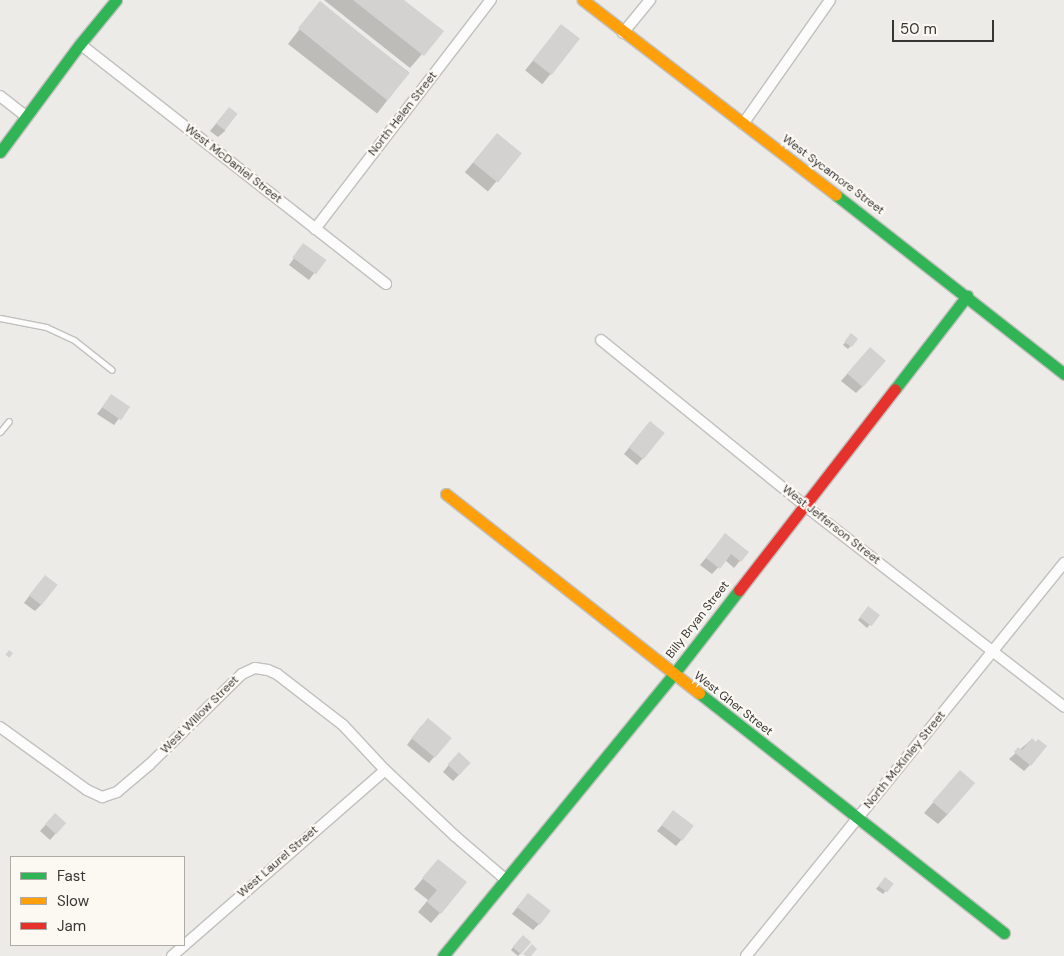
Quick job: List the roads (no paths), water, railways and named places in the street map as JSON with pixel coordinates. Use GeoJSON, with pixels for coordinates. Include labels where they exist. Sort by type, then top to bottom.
{"type":"FeatureCollection","features":[{"type":"Feature","properties":{"kind":"street"},"geometry":{"type":"LineString","coordinates":[[0,152],[80,44],[116,0]]}},
{"type":"Feature","properties":{"kind":"street","name":"North Helen Street"},"geometry":{"type":"LineString","coordinates":[[315,229],[491,0]]}},
{"type":"Feature","properties":{"kind":"street","name":"West Sycamore Street"},"geometry":{"type":"LineString","coordinates":[[583,0],[968,296],[1064,374]]}},
{"type":"Feature","properties":{"kind":"street"},"geometry":{"type":"LineString","coordinates":[[624,33],[650,0]]}},
{"type":"Feature","properties":{"kind":"street"},"geometry":{"type":"LineString","coordinates":[[743,124],[830,0]]}},
{"type":"Feature","properties":{"kind":"street","name":"West McDaniel Street"},"geometry":{"type":"LineString","coordinates":[[80,44],[386,284]]}},
{"type":"Feature","properties":{"kind":"street"},"geometry":{"type":"LineString","coordinates":[[0,96],[27,117]]}},
{"type":"Feature","properties":{"kind":"street","name":"Billy Bryan Street"},"geometry":{"type":"LineString","coordinates":[[443,956],[673,674],[968,296]]}},
{"type":"Feature","properties":{"kind":"street","name":"West Jefferson Street"},"geometry":{"type":"LineString","coordinates":[[601,340],[804,506],[1064,707]]}},
{"type":"Feature","properties":{"kind":"street","name":"West Gher Street"},"geometry":{"type":"LineString","coordinates":[[446,494],[1004,934]]}},
{"type":"Feature","properties":{"kind":"street","name":"North McKinley Street"},"geometry":{"type":"LineString","coordinates":[[746,956],[1064,563]]}},
{"type":"Feature","properties":{"kind":"street","name":"West Willow Street"},"geometry":{"type":"LineString","coordinates":[[0,727],[87,790],[102,797],[117,792],[149,765],[242,674],[255,668],[268,670],[277,674],[342,725],[385,770],[455,836],[505,879]]}},
{"type":"Feature","properties":{"kind":"street","name":"West Laurel Street"},"geometry":{"type":"LineString","coordinates":[[185,945],[385,770]]}},
{"type":"Feature","properties":{"kind":"street","name":"West Laurel Street"},"geometry":{"type":"LineString","coordinates":[[172,956],[183,946]]}},
{"type":"Feature","properties":{"kind":"lane"},"geometry":{"type":"LineString","coordinates":[[0,318],[53,330],[74,340],[112,370]]}},
{"type":"Feature","properties":{"kind":"lane"},"geometry":{"type":"LineString","coordinates":[[0,432],[9,421]]}}]}
